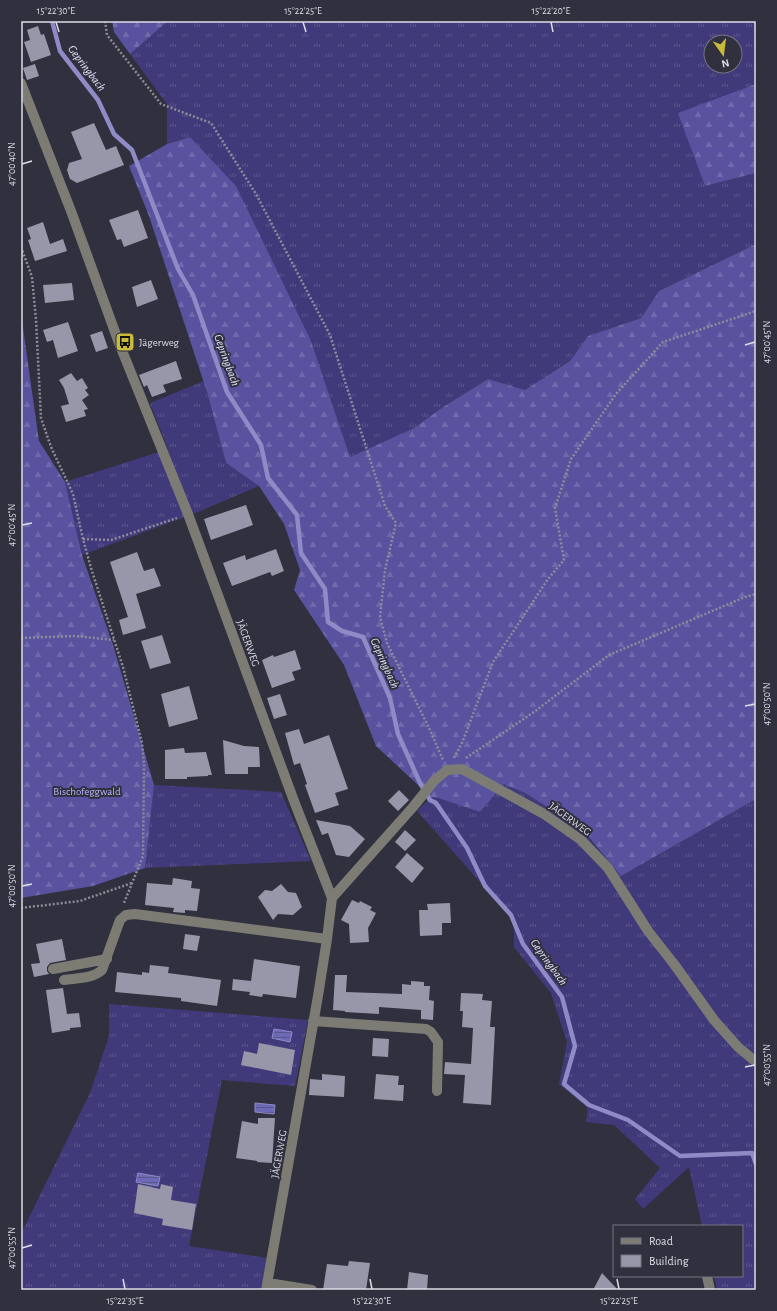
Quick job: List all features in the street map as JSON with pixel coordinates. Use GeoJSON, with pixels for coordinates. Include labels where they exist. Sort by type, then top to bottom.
{"type":"FeatureCollection","features":[{"type":"Feature","properties":{"kind":"street","name":"JÄGERWEG"},"geometry":{"type":"LineString","coordinates":[[21,83],[71,211],[119,343],[188,514],[294,801],[332,898],[327,939],[301,1098],[267,1287]]}},
{"type":"Feature","properties":{"kind":"street","name":"JÄGERWEG"},"geometry":{"type":"LineString","coordinates":[[447,770],[462,769],[544,814],[581,840],[608,868],[648,931],[674,964],[714,1020],[738,1047],[756,1062]]}},
{"type":"Feature","properties":{"kind":"street"},"geometry":{"type":"LineString","coordinates":[[332,898],[434,781],[447,770]]}},
{"type":"Feature","properties":{"kind":"street"},"geometry":{"type":"LineString","coordinates":[[64,980],[91,976],[102,970],[120,920],[126,915],[135,914],[327,939]]}},
{"type":"Feature","properties":{"kind":"street"},"geometry":{"type":"LineString","coordinates":[[53,969],[107,959]]}},
{"type":"Feature","properties":{"kind":"street"},"geometry":{"type":"LineString","coordinates":[[313,1021],[426,1029],[431,1032],[438,1042],[437,1092]]}},
{"type":"Feature","properties":{"kind":"street"},"geometry":{"type":"LineString","coordinates":[[707,1277],[710,1290]]}},
{"type":"Feature","properties":{"kind":"street"},"geometry":{"type":"LineString","coordinates":[[267,1287],[312,1290]]}},
{"type":"Feature","properties":{"kind":"path"},"geometry":{"type":"LineString","coordinates":[[105,21],[107,35],[161,104],[211,123],[256,194],[330,335],[385,506],[396,523],[385,570],[380,617],[387,643],[430,730],[447,770]]}},
{"type":"Feature","properties":{"kind":"path"},"geometry":{"type":"LineString","coordinates":[[21,247],[32,277],[36,320],[41,418],[51,447],[73,494],[83,539],[123,667],[142,743],[144,764],[143,856],[126,898]]}},
{"type":"Feature","properties":{"kind":"path"},"geometry":{"type":"LineString","coordinates":[[447,770],[462,743],[493,662],[548,579],[564,560],[555,508],[571,459],[616,394],[663,342],[756,311]]}},
{"type":"Feature","properties":{"kind":"path"},"geometry":{"type":"LineString","coordinates":[[83,539],[111,540],[188,514]]}},
{"type":"Feature","properties":{"kind":"path"},"geometry":{"type":"LineString","coordinates":[[447,770],[534,712],[609,655],[745,597],[756,594]]}},
{"type":"Feature","properties":{"kind":"path"},"geometry":{"type":"LineString","coordinates":[[21,638],[76,636],[115,640]]}},
{"type":"Feature","properties":{"kind":"path"},"geometry":{"type":"LineString","coordinates":[[21,908],[80,901],[132,883]]}},
{"type":"Feature","properties":{"kind":"green space"},"geometry":{"type":"Polygon","coordinates":[[[112,21],[168,21],[130,54],[114,32],[112,21]]]}},
{"type":"Feature","properties":{"kind":"green space"},"geometry":{"type":"Polygon","coordinates":[[[168,21],[756,21],[756,84],[740,90],[705,186],[756,173],[756,244],[659,291],[641,318],[588,336],[570,361],[525,390],[488,379],[443,407],[414,428],[350,457],[311,341],[190,137],[167,144],[167,104],[130,54],[168,21]]]}},
{"type":"Feature","properties":{"kind":"green space"},"geometry":{"type":"Polygon","coordinates":[[[756,84],[756,173],[705,186],[678,113],[756,84]]]}},
{"type":"Feature","properties":{"kind":"green space"},"geometry":{"type":"Polygon","coordinates":[[[190,137],[236,186],[311,341],[350,457],[414,428],[443,407],[488,379],[525,390],[570,361],[588,336],[641,318],[659,291],[756,244],[756,799],[621,876],[583,830],[525,793],[504,784],[480,812],[431,797],[376,746],[344,665],[294,590],[300,570],[284,524],[259,486],[226,463],[207,392],[149,216],[129,166],[167,144],[190,137]]]}},
{"type":"Feature","properties":{"kind":"green space","name":"Bischofeggwald"},"geometry":{"type":"Polygon","coordinates":[[[21,314],[39,441],[65,482],[82,555],[114,648],[154,785],[145,868],[93,886],[21,898],[21,314]]]}},
{"type":"Feature","properties":{"kind":"green space"},"geometry":{"type":"Polygon","coordinates":[[[204,381],[226,463],[259,486],[193,514],[82,555],[65,482],[168,449],[150,403],[204,381]]]}},
{"type":"Feature","properties":{"kind":"green space"},"geometry":{"type":"Polygon","coordinates":[[[504,783],[525,793],[583,831],[621,876],[756,799],[756,1290],[717,1290],[714,1277],[743,1277],[743,1225],[702,1225],[689,1167],[643,1209],[635,1199],[660,1168],[614,1125],[586,1122],[588,1108],[559,1084],[567,1042],[551,993],[514,947],[514,920],[417,811],[431,797],[480,812],[504,783]]]}},
{"type":"Feature","properties":{"kind":"green space"},"geometry":{"type":"Polygon","coordinates":[[[154,785],[281,792],[311,861],[145,868],[154,785]]]}},
{"type":"Feature","properties":{"kind":"green space"},"geometry":{"type":"Polygon","coordinates":[[[109,1004],[308,1020],[295,1086],[222,1080],[189,1246],[267,1258],[261,1290],[21,1290],[21,1234],[90,1093],[109,1036],[109,1004]]]}},
{"type":"Feature","properties":{"kind":"shaded area"},"geometry":{"type":"Polygon","coordinates":[[[274,1029],[292,1032],[290,1042],[272,1038],[274,1029]]]}},
{"type":"Feature","properties":{"kind":"shaded area"},"geometry":{"type":"Polygon","coordinates":[[[255,1103],[275,1105],[274,1114],[255,1112],[255,1103]]]}},
{"type":"Feature","properties":{"kind":"shaded area"},"geometry":{"type":"Polygon","coordinates":[[[138,1173],[160,1177],[158,1186],[136,1182],[138,1173]]]}},
{"type":"Feature","properties":{"kind":"building"},"geometry":{"type":"Polygon","coordinates":[[[38,26],[41,35],[44,34],[51,55],[31,62],[24,42],[30,40],[27,30],[38,26]]]}},
{"type":"Feature","properties":{"kind":"building"},"geometry":{"type":"Polygon","coordinates":[[[35,64],[39,76],[27,80],[23,68],[35,64]]]}},
{"type":"Feature","properties":{"kind":"building"},"geometry":{"type":"Polygon","coordinates":[[[94,123],[106,150],[116,146],[124,165],[77,183],[70,179],[67,170],[69,163],[82,159],[71,132],[94,123]]]}},
{"type":"Feature","properties":{"kind":"building"},"geometry":{"type":"Polygon","coordinates":[[[138,210],[148,238],[124,247],[121,239],[117,240],[109,220],[138,210]]]}},
{"type":"Feature","properties":{"kind":"building"},"geometry":{"type":"Polygon","coordinates":[[[43,222],[50,244],[63,239],[67,251],[35,261],[28,240],[31,239],[27,228],[43,222]]]}},
{"type":"Feature","properties":{"kind":"building"},"geometry":{"type":"Polygon","coordinates":[[[151,280],[158,299],[137,307],[132,287],[151,280]]]}},
{"type":"Feature","properties":{"kind":"building"},"geometry":{"type":"Polygon","coordinates":[[[72,283],[74,300],[45,303],[43,285],[72,283]]]}},
{"type":"Feature","properties":{"kind":"building"},"geometry":{"type":"Polygon","coordinates":[[[68,322],[78,351],[58,358],[53,340],[47,342],[43,330],[68,322]]]}},
{"type":"Feature","properties":{"kind":"building"},"geometry":{"type":"Polygon","coordinates":[[[102,331],[108,348],[96,352],[90,335],[102,331]]]}},
{"type":"Feature","properties":{"kind":"building"},"geometry":{"type":"Polygon","coordinates":[[[176,361],[182,379],[163,385],[166,392],[152,397],[147,385],[144,387],[139,375],[176,361]]]}},
{"type":"Feature","properties":{"kind":"building"},"geometry":{"type":"Polygon","coordinates":[[[71,373],[77,381],[82,378],[88,388],[85,390],[89,395],[82,400],[88,409],[84,410],[86,416],[66,422],[61,406],[69,404],[64,388],[59,380],[71,373]]]}},
{"type":"Feature","properties":{"kind":"building"},"geometry":{"type":"Polygon","coordinates":[[[246,505],[253,525],[211,540],[204,519],[246,505]]]}},
{"type":"Feature","properties":{"kind":"building"},"geometry":{"type":"Polygon","coordinates":[[[276,549],[284,571],[272,576],[270,572],[232,586],[223,563],[245,555],[246,560],[276,549]]]}},
{"type":"Feature","properties":{"kind":"building"},"geometry":{"type":"Polygon","coordinates":[[[137,552],[144,571],[154,568],[161,586],[136,594],[146,628],[123,635],[119,620],[128,617],[110,562],[137,552]]]}},
{"type":"Feature","properties":{"kind":"building"},"geometry":{"type":"Polygon","coordinates":[[[162,635],[171,663],[150,669],[141,641],[162,635]]]}},
{"type":"Feature","properties":{"kind":"building"},"geometry":{"type":"Polygon","coordinates":[[[295,650],[301,669],[292,672],[295,680],[272,688],[262,660],[273,655],[274,657],[295,650]]]}},
{"type":"Feature","properties":{"kind":"building"},"geometry":{"type":"Polygon","coordinates":[[[189,686],[198,719],[169,727],[161,694],[189,686]]]}},
{"type":"Feature","properties":{"kind":"building"},"geometry":{"type":"Polygon","coordinates":[[[280,694],[287,715],[274,719],[267,698],[280,694]]]}},
{"type":"Feature","properties":{"kind":"building"},"geometry":{"type":"Polygon","coordinates":[[[299,729],[304,744],[329,735],[348,789],[335,793],[339,805],[315,813],[305,785],[307,784],[300,763],[294,765],[285,733],[299,729]]]}},
{"type":"Feature","properties":{"kind":"building"},"geometry":{"type":"Polygon","coordinates":[[[223,740],[244,746],[259,747],[260,767],[248,767],[248,774],[225,774],[223,740]]]}},
{"type":"Feature","properties":{"kind":"building"},"geometry":{"type":"Polygon","coordinates":[[[184,748],[185,753],[206,752],[212,775],[187,777],[187,779],[165,779],[165,750],[184,748]]]}},
{"type":"Feature","properties":{"kind":"building"},"geometry":{"type":"Polygon","coordinates":[[[399,790],[409,800],[398,811],[388,801],[399,790]]]}},
{"type":"Feature","properties":{"kind":"building"},"geometry":{"type":"Polygon","coordinates":[[[316,820],[350,826],[365,839],[349,857],[336,855],[328,833],[322,835],[316,820]]]}},
{"type":"Feature","properties":{"kind":"building"},"geometry":{"type":"Polygon","coordinates":[[[405,830],[416,840],[405,851],[395,842],[405,830]]]}},
{"type":"Feature","properties":{"kind":"building"},"geometry":{"type":"Polygon","coordinates":[[[407,853],[424,868],[412,883],[395,867],[407,853]]]}},
{"type":"Feature","properties":{"kind":"building"},"geometry":{"type":"Polygon","coordinates":[[[173,878],[192,881],[191,888],[200,889],[197,911],[185,910],[185,913],[173,912],[174,908],[145,905],[147,883],[172,885],[173,878]]]}},
{"type":"Feature","properties":{"kind":"building"},"geometry":{"type":"Polygon","coordinates":[[[281,884],[288,892],[296,893],[302,907],[293,915],[278,914],[273,920],[258,897],[265,890],[272,891],[281,884]]]}},
{"type":"Feature","properties":{"kind":"building"},"geometry":{"type":"Polygon","coordinates":[[[352,900],[359,903],[360,901],[372,907],[370,910],[376,913],[368,928],[369,942],[350,943],[349,924],[341,920],[352,900]]]}},
{"type":"Feature","properties":{"kind":"building"},"geometry":{"type":"Polygon","coordinates":[[[450,903],[451,923],[442,923],[442,935],[420,936],[419,910],[428,910],[427,904],[450,903]]]}},
{"type":"Feature","properties":{"kind":"building"},"geometry":{"type":"Polygon","coordinates":[[[185,934],[200,936],[197,951],[183,949],[185,934]]]}},
{"type":"Feature","properties":{"kind":"building"},"geometry":{"type":"Polygon","coordinates":[[[62,939],[66,960],[50,963],[47,967],[49,974],[34,977],[31,964],[40,963],[36,944],[62,939]]]}},
{"type":"Feature","properties":{"kind":"building"},"geometry":{"type":"Polygon","coordinates":[[[254,959],[300,966],[296,998],[263,994],[262,997],[249,995],[250,992],[232,990],[233,979],[251,981],[254,959]]]}},
{"type":"Feature","properties":{"kind":"building"},"geometry":{"type":"Polygon","coordinates":[[[150,965],[169,967],[168,973],[221,980],[217,1006],[181,1001],[181,998],[115,992],[117,972],[142,975],[142,972],[149,973],[150,965]]]}},
{"type":"Feature","properties":{"kind":"building"},"geometry":{"type":"Polygon","coordinates":[[[335,975],[347,975],[346,992],[402,994],[402,984],[411,985],[411,981],[424,982],[424,986],[430,986],[429,1000],[434,1001],[433,1020],[421,1019],[421,1010],[379,1007],[379,1014],[333,1010],[335,975]]]}},
{"type":"Feature","properties":{"kind":"building"},"geometry":{"type":"Polygon","coordinates":[[[63,988],[67,1014],[79,1013],[81,1027],[70,1028],[70,1030],[52,1033],[46,990],[63,988]]]}},
{"type":"Feature","properties":{"kind":"building"},"geometry":{"type":"Polygon","coordinates":[[[461,993],[483,994],[482,1000],[492,1001],[490,1027],[495,1027],[491,1105],[463,1103],[465,1075],[444,1074],[445,1062],[471,1064],[473,1028],[462,1027],[463,1011],[460,1011],[461,993]]]}},
{"type":"Feature","properties":{"kind":"building"},"geometry":{"type":"Polygon","coordinates":[[[373,1038],[389,1039],[388,1057],[372,1056],[373,1038]]]}},
{"type":"Feature","properties":{"kind":"building"},"geometry":{"type":"Polygon","coordinates":[[[259,1043],[295,1050],[291,1075],[241,1065],[244,1051],[257,1054],[259,1043]]]}},
{"type":"Feature","properties":{"kind":"building"},"geometry":{"type":"Polygon","coordinates":[[[322,1074],[345,1076],[344,1097],[309,1095],[310,1079],[322,1080],[322,1074]]]}},
{"type":"Feature","properties":{"kind":"building"},"geometry":{"type":"Polygon","coordinates":[[[376,1074],[399,1076],[398,1085],[404,1085],[403,1101],[374,1099],[376,1074]]]}},
{"type":"Feature","properties":{"kind":"building"},"geometry":{"type":"Polygon","coordinates":[[[258,1118],[275,1118],[272,1163],[236,1158],[242,1121],[258,1124],[258,1118]]]}},
{"type":"Feature","properties":{"kind":"building"},"geometry":{"type":"Polygon","coordinates":[[[138,1184],[160,1189],[161,1184],[173,1187],[171,1200],[196,1204],[192,1230],[162,1225],[163,1219],[134,1213],[138,1184]]]}},
{"type":"Feature","properties":{"kind":"building"},"geometry":{"type":"Polygon","coordinates":[[[349,1261],[370,1263],[366,1290],[323,1290],[327,1264],[348,1266],[349,1261]]]}},
{"type":"Feature","properties":{"kind":"building"},"geometry":{"type":"Polygon","coordinates":[[[409,1272],[428,1275],[427,1290],[407,1290],[409,1272]]]}},
{"type":"Feature","properties":{"kind":"building"},"geometry":{"type":"Polygon","coordinates":[[[602,1273],[618,1290],[593,1290],[602,1273]]]}},
{"type":"Feature","properties":{"kind":"waterway","name":"Gepringbach"},"geometry":{"type":"LineString","coordinates":[[52,21],[60,51],[98,100],[114,134],[132,150],[178,269],[193,295],[227,392],[261,445],[268,478],[297,515],[301,553],[325,589],[328,622],[342,631],[363,637],[390,698],[398,734],[420,783],[430,800],[436,803],[467,848],[485,886],[511,915],[523,944],[562,997],[575,1046],[564,1084],[589,1105],[628,1120],[680,1156],[752,1153],[756,1164]]}},
{"type":"Feature","properties":{"kind":"place","name":"Jägerweg"},"geometry":{"type":"Point","coordinates":[125,342]}}]}
